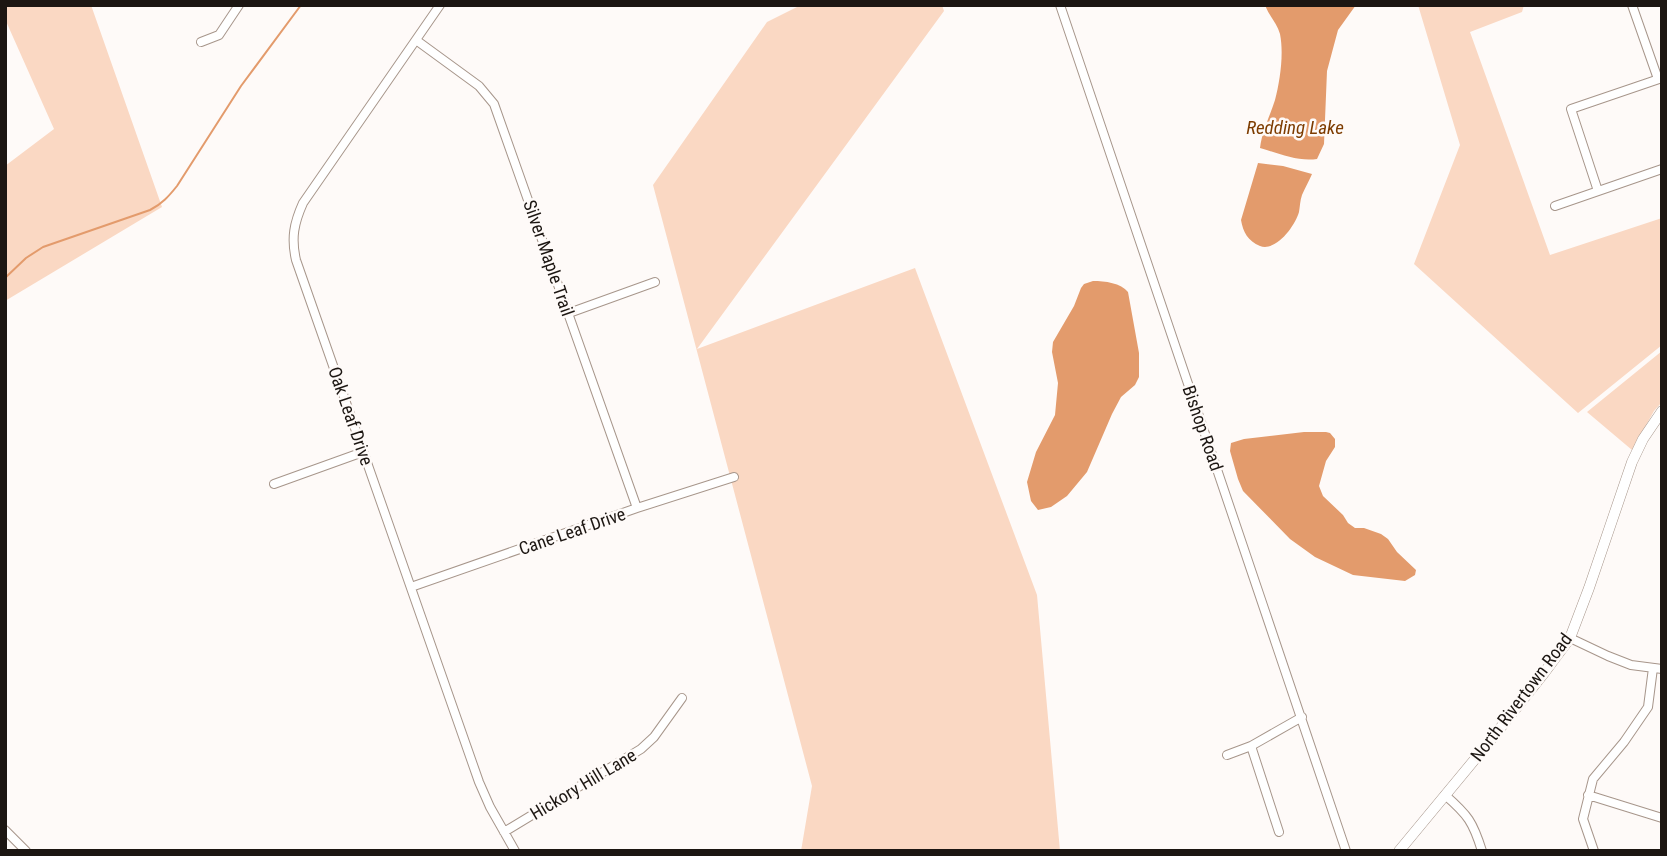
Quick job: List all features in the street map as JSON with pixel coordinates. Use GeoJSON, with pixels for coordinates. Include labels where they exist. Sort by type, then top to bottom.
{"type":"FeatureCollection","features":[{"type":"Feature","properties":{"kind":"street"},"geometry":{"type":"LineString","coordinates":[[201,43],[219,34],[239,5]]}},
{"type":"Feature","properties":{"kind":"street","name":"Oak Leaf Drive"},"geometry":{"type":"LineString","coordinates":[[440,5],[303,203],[296,217],[293,246],[479,782],[515,851]]}},
{"type":"Feature","properties":{"kind":"street","name":"Bishop Road"},"geometry":{"type":"LineString","coordinates":[[1059,5],[1346,851]]}},
{"type":"Feature","properties":{"kind":"street"},"geometry":{"type":"LineString","coordinates":[[1598,191],[1571,109],[1660,78],[1632,5]]}},
{"type":"Feature","properties":{"kind":"street","name":"Silver Maple Trail"},"geometry":{"type":"LineString","coordinates":[[416,40],[480,86],[494,104],[637,508]]}},
{"type":"Feature","properties":{"kind":"street"},"geometry":{"type":"LineString","coordinates":[[1555,206],[1662,169]]}},
{"type":"Feature","properties":{"kind":"street"},"geometry":{"type":"LineString","coordinates":[[569,313],[655,282]]}},
{"type":"Feature","properties":{"kind":"street","name":"North Rivertown Road"},"geometry":{"type":"LineString","coordinates":[[1399,851],[1570,638],[1632,462],[1643,439],[1662,411]]}},
{"type":"Feature","properties":{"kind":"street"},"geometry":{"type":"LineString","coordinates":[[274,484],[363,452]]}},
{"type":"Feature","properties":{"kind":"street","name":"Cane Leaf Drive"},"geometry":{"type":"LineString","coordinates":[[411,587],[734,477]]}},
{"type":"Feature","properties":{"kind":"street"},"geometry":{"type":"LineString","coordinates":[[1570,638],[1631,665],[1657,669],[1648,707],[1624,742],[1593,779],[1583,820],[1594,851]]}},
{"type":"Feature","properties":{"kind":"street","name":"Hickory Hill Lane"},"geometry":{"type":"LineString","coordinates":[[504,832],[641,749],[654,737],[682,698]]}},
{"type":"Feature","properties":{"kind":"street"},"geometry":{"type":"LineString","coordinates":[[1227,755],[1251,746],[1302,718]]}},
{"type":"Feature","properties":{"kind":"street"},"geometry":{"type":"LineString","coordinates":[[1251,746],[1279,832]]}},
{"type":"Feature","properties":{"kind":"street"},"geometry":{"type":"LineString","coordinates":[[1445,795],[1467,815],[1476,831],[1482,851]]}},
{"type":"Feature","properties":{"kind":"street"},"geometry":{"type":"LineString","coordinates":[[1588,795],[1662,818]]}},
{"type":"Feature","properties":{"kind":"street"},"geometry":{"type":"LineString","coordinates":[[5,830],[26,851]]}},
{"type":"Feature","properties":{"kind":"shaded area"},"geometry":{"type":"Polygon","coordinates":[[[5,5],[91,5],[162,207],[5,301],[5,166],[54,129],[5,19],[5,5]]]}},
{"type":"Feature","properties":{"kind":"shaded area"},"geometry":{"type":"Polygon","coordinates":[[[801,5],[942,5],[944,11],[697,349],[915,268],[1037,595],[1060,851],[801,851],[812,786],[653,185],[767,22],[801,5]]]}},
{"type":"Feature","properties":{"kind":"shaded area"},"geometry":{"type":"Polygon","coordinates":[[[1418,5],[1524,5],[1522,12],[1470,32],[1550,255],[1662,218],[1662,345],[1578,413],[1414,264],[1460,145],[1418,5]]]}},
{"type":"Feature","properties":{"kind":"shaded area"},"geometry":{"type":"Polygon","coordinates":[[[1662,351],[1662,402],[1632,450],[1587,412],[1662,351]]]}},
{"type":"Feature","properties":{"kind":"water","name":"Redding Lake"},"geometry":{"type":"Polygon","coordinates":[[[1265,5],[1356,5],[1338,30],[1327,71],[1324,144],[1317,159],[1295,158],[1260,148],[1277,93],[1281,59],[1280,34],[1265,5]]]}},
{"type":"Feature","properties":{"kind":"water","name":"Redding Lake"},"geometry":{"type":"Polygon","coordinates":[[[1258,163],[1312,174],[1293,224],[1278,242],[1266,247],[1249,239],[1241,220],[1258,163]]]}},
{"type":"Feature","properties":{"kind":"water"},"geometry":{"type":"Polygon","coordinates":[[[1093,281],[1108,282],[1128,292],[1139,353],[1139,377],[1135,385],[1121,397],[1087,472],[1067,496],[1051,507],[1038,510],[1031,501],[1027,482],[1036,452],[1055,415],[1058,383],[1052,352],[1053,342],[1081,288],[1093,281]]]}},
{"type":"Feature","properties":{"kind":"water"},"geometry":{"type":"Polygon","coordinates":[[[1304,432],[1326,432],[1335,439],[1335,447],[1326,461],[1319,486],[1323,496],[1355,528],[1364,528],[1388,539],[1416,570],[1415,575],[1405,581],[1353,575],[1315,557],[1290,539],[1243,491],[1230,451],[1231,443],[1304,432]]]}},
{"type":"Feature","properties":{"kind":"waterway"},"geometry":{"type":"LineString","coordinates":[[5,278],[26,258],[43,247],[150,210],[165,200],[177,186],[241,86],[301,5]]}}]}
